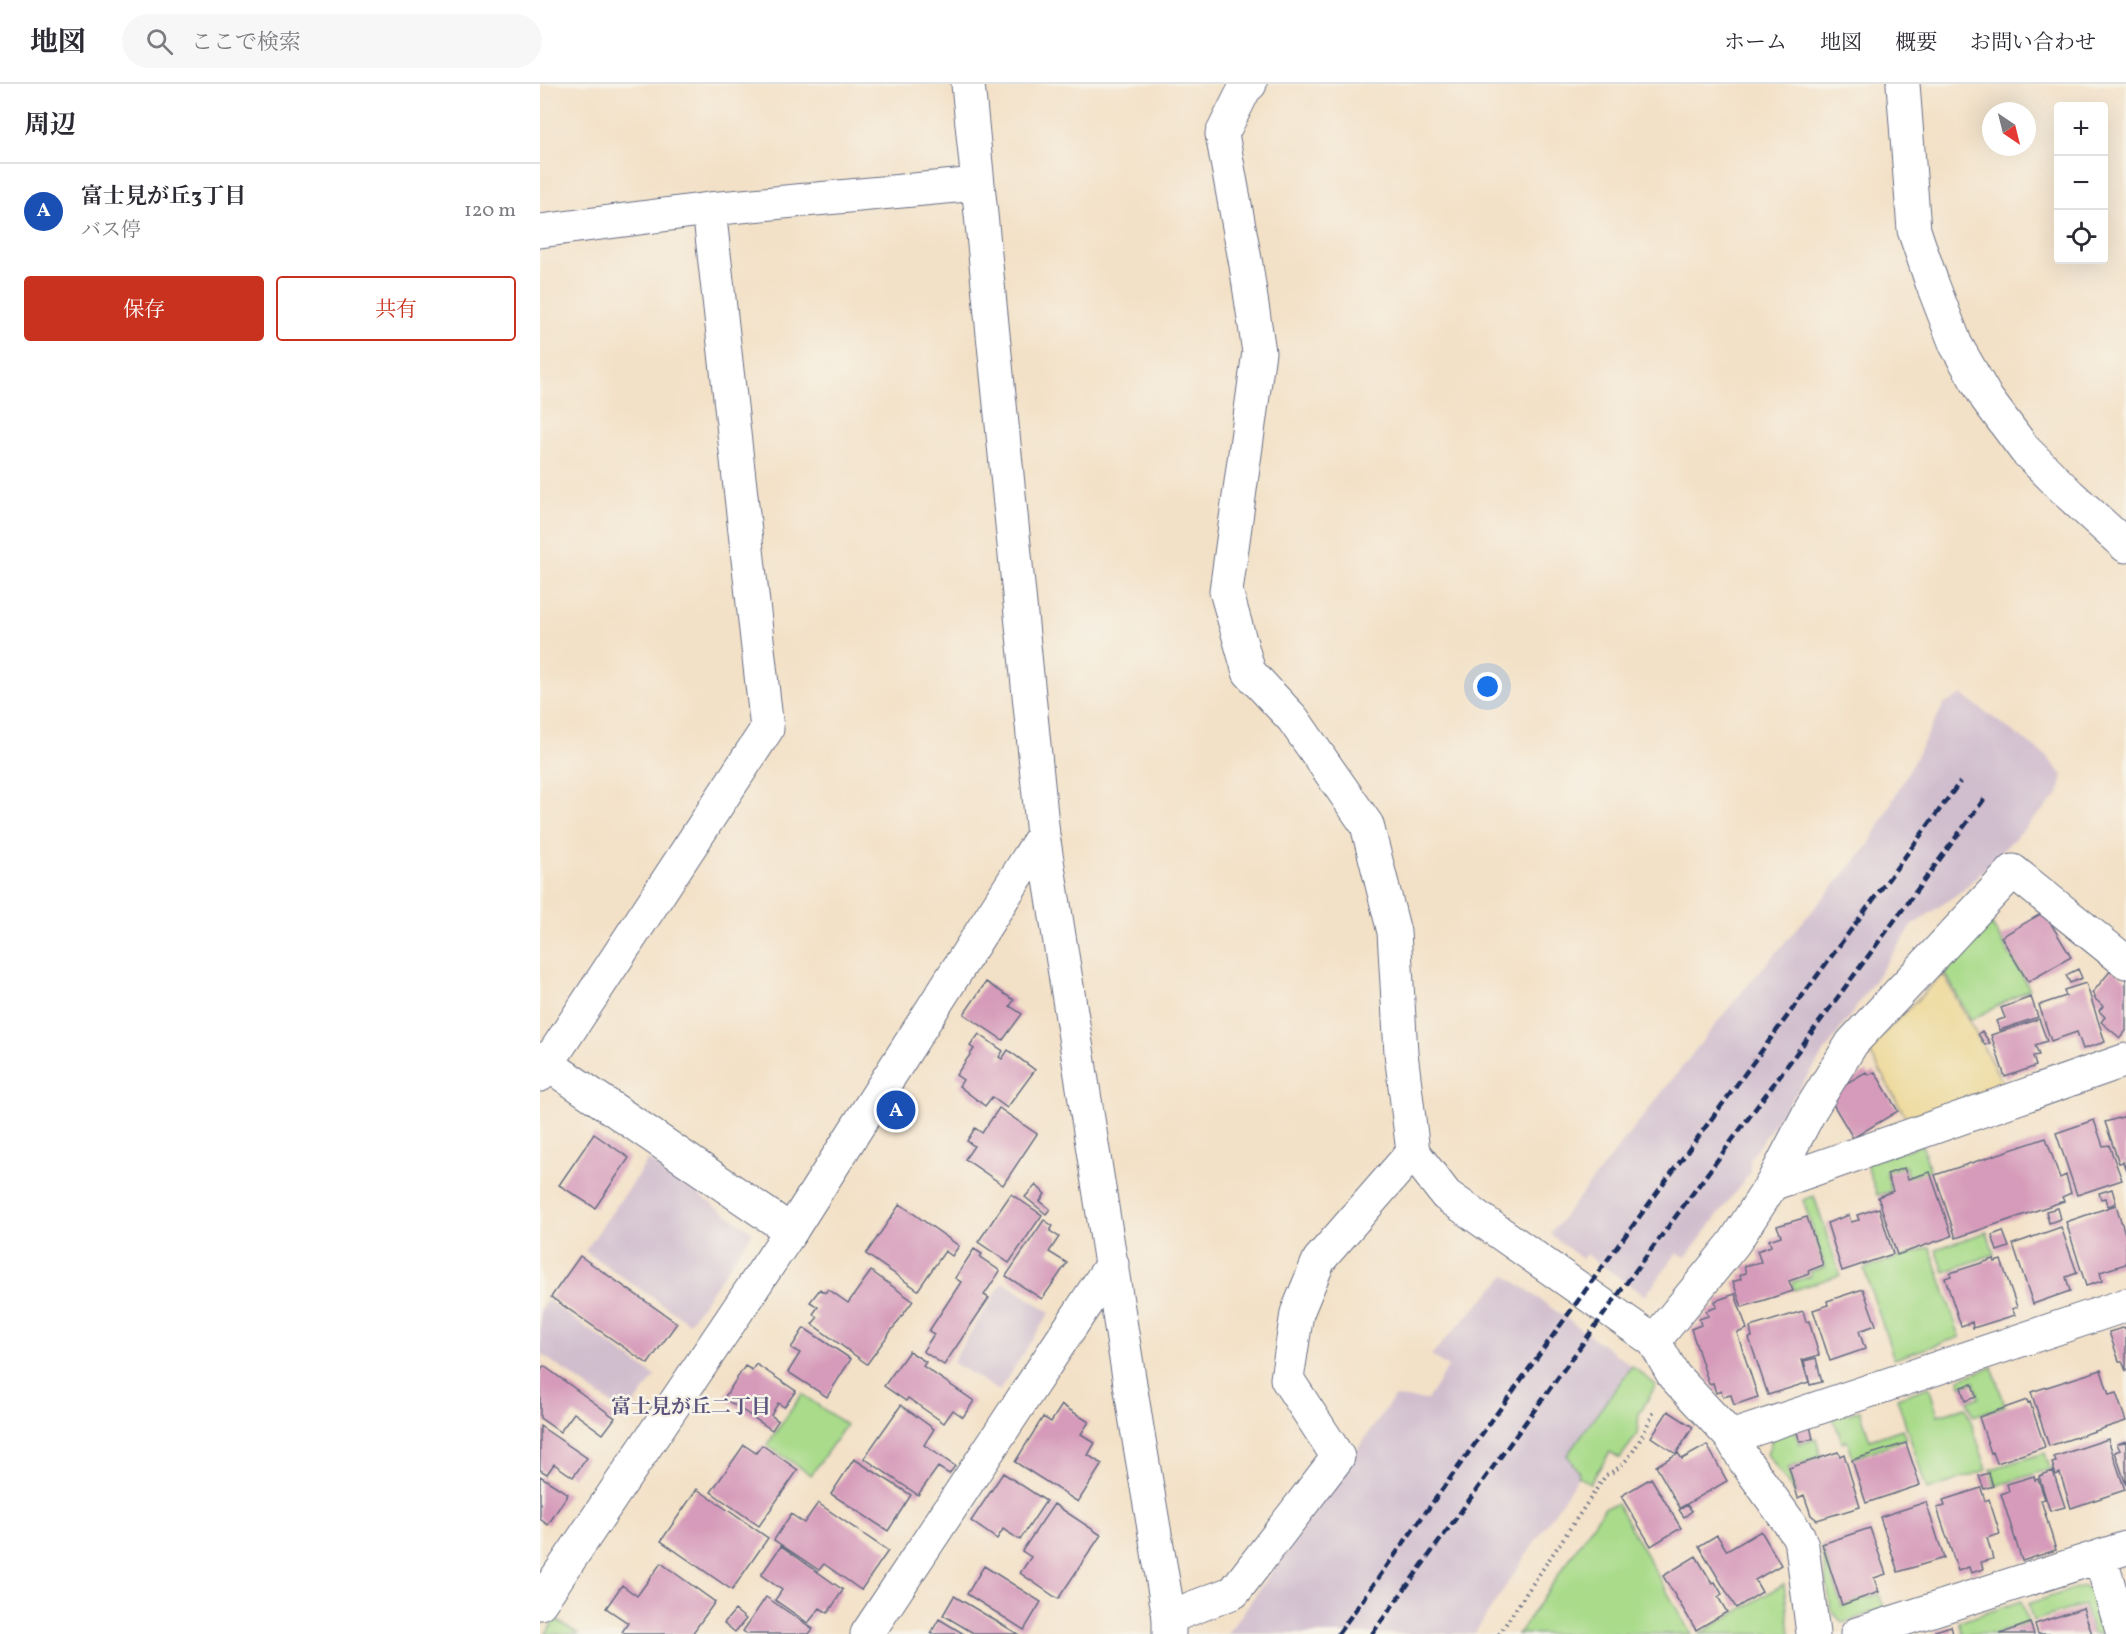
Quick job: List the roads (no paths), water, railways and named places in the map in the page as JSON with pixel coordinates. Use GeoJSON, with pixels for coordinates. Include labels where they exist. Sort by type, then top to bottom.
{"type":"FeatureCollection","features":[{"type":"Feature","properties":{"kind":"street"},"geometry":{"type":"LineString","coordinates":[[968,84],[1043,835],[1169,1626],[1234,1592],[1338,1457],[1287,1379],[1297,1313],[1319,1260],[1413,1152]]}},
{"type":"Feature","properties":{"kind":"street"},"geometry":{"type":"LineString","coordinates":[[1250,84],[1245,88],[1222,134],[1259,352],[1226,591],[1249,672],[1293,719],[1367,825],[1394,932],[1401,1053],[1413,1152],[1446,1195],[1654,1341],[1674,1377],[1731,1437],[1745,1461],[1798,1535],[1802,1546],[1813,1634]]}},
{"type":"Feature","properties":{"kind":"street"},"geometry":{"type":"LineString","coordinates":[[1903,84],[1914,230],[1956,345],[1987,399],[2025,450],[2126,546]]}},
{"type":"Feature","properties":{"kind":"street"},"geometry":{"type":"LineString","coordinates":[[540,231],[709,209],[977,184]]}},
{"type":"Feature","properties":{"kind":"street"},"geometry":{"type":"LineString","coordinates":[[709,209],[767,729],[542,1066],[791,1231]]}},
{"type":"Feature","properties":{"kind":"street"},"geometry":{"type":"LineString","coordinates":[[540,1603],[791,1231],[1043,835]]}},
{"type":"Feature","properties":{"kind":"street"},"geometry":{"type":"LineString","coordinates":[[1654,1341],[1734,1243],[1772,1184],[1811,1109],[1852,1043],[2013,871],[2126,962]]}},
{"type":"Feature","properties":{"kind":"street"},"geometry":{"type":"LineString","coordinates":[[1772,1184],[2126,1060]]}},
{"type":"Feature","properties":{"kind":"street"},"geometry":{"type":"LineString","coordinates":[[867,1634],[1112,1264]]}},
{"type":"Feature","properties":{"kind":"street"},"geometry":{"type":"LineString","coordinates":[[1731,1437],[2126,1305]]}},
{"type":"Feature","properties":{"kind":"street"},"geometry":{"type":"LineString","coordinates":[[1857,1634],[2113,1553],[2123,1634]]}},
{"type":"Feature","properties":{"kind":"railway"},"geometry":{"type":"LineString","coordinates":[[1338,1634],[1603,1266],[1960,782]]}},
{"type":"Feature","properties":{"kind":"railway"},"geometry":{"type":"LineString","coordinates":[[1372,1634],[1628,1281],[1985,798]]}},
{"type":"Feature","properties":{"kind":"place","name":"富士見が丘3丁目"},"geometry":{"type":"Point","coordinates":[896,1110]}},
{"type":"Feature","properties":{"kind":"district","name":"富士見が丘二丁目"},"geometry":{"type":"Point","coordinates":[691,1408]}}]}
